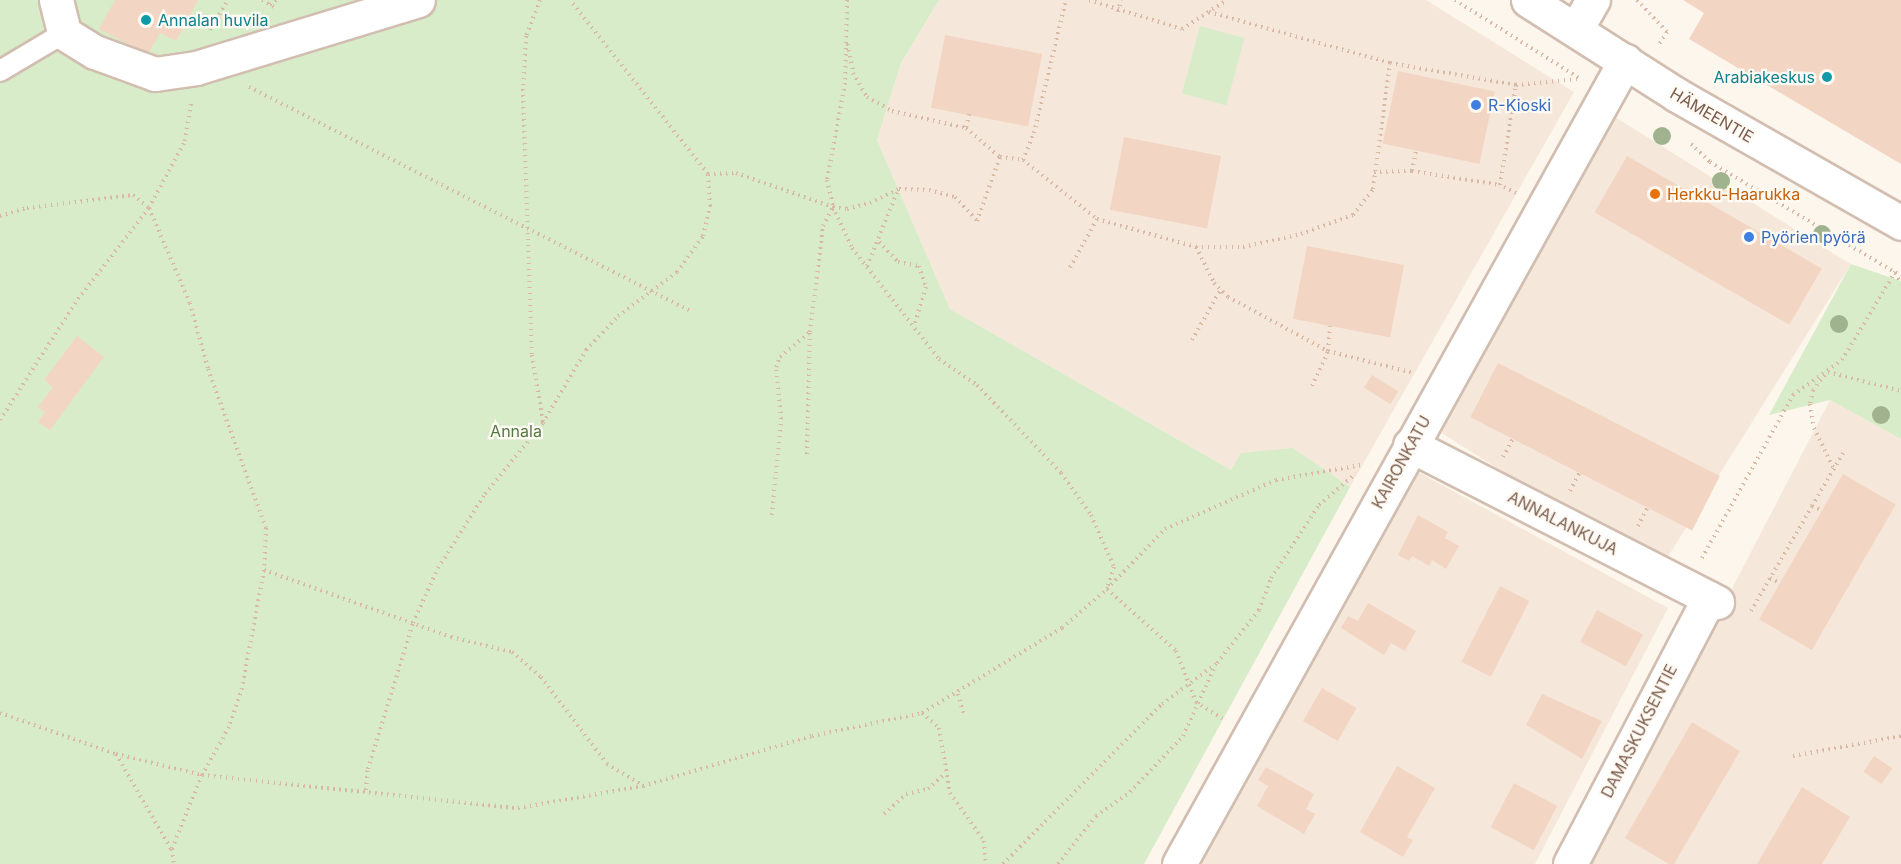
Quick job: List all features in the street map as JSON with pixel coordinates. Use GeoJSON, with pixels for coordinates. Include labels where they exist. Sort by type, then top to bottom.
{"type":"FeatureCollection","features":[{"type":"Feature","properties":{"kind":"street"},"geometry":{"type":"LineString","coordinates":[[56,0],[64,33],[95,52],[155,74],[196,68],[418,0]]}},
{"type":"Feature","properties":{"kind":"street","name":"HÄMEENTIE"},"geometry":{"type":"LineString","coordinates":[[1528,0],[1625,62],[1901,223]]}},
{"type":"Feature","properties":{"kind":"street"},"geometry":{"type":"LineString","coordinates":[[1576,29],[1593,0]]}},
{"type":"Feature","properties":{"kind":"street","name":"KAIRONKATU"},"geometry":{"type":"LineString","coordinates":[[1179,864],[1542,207],[1594,87],[1625,62]]}},
{"type":"Feature","properties":{"kind":"street","name":"ANNALANKUJA"},"geometry":{"type":"LineString","coordinates":[[1410,445],[1713,600]]}},
{"type":"Feature","properties":{"kind":"street","name":"DAMASKUKSENTIE"},"geometry":{"type":"LineString","coordinates":[[1570,864],[1713,600]]}},
{"type":"Feature","properties":{"kind":"lane"},"geometry":{"type":"LineString","coordinates":[[0,71],[64,33]]}},
{"type":"Feature","properties":{"kind":"path"},"geometry":{"type":"LineString","coordinates":[[270,5],[276,0]]}},
{"type":"Feature","properties":{"kind":"path"},"geometry":{"type":"LineString","coordinates":[[540,0],[526,36],[523,89],[532,355],[543,423]]}},
{"type":"Feature","properties":{"kind":"path"},"geometry":{"type":"LineString","coordinates":[[366,790],[368,769],[413,623],[438,568],[485,494],[543,423],[586,350],[618,316],[655,291],[677,272],[703,236],[710,206],[708,174],[570,0]]}},
{"type":"Feature","properties":{"kind":"path"},"geometry":{"type":"LineString","coordinates":[[846,0],[845,83],[827,180],[833,207],[867,266],[939,359],[977,385],[1061,473],[1091,515],[1114,567],[1107,590]]}},
{"type":"Feature","properties":{"kind":"path"},"geometry":{"type":"LineString","coordinates":[[1023,160],[1066,0]]}},
{"type":"Feature","properties":{"kind":"path"},"geometry":{"type":"LineString","coordinates":[[1089,0],[1118,12],[1182,29],[1227,0]]}},
{"type":"Feature","properties":{"kind":"path"},"geometry":{"type":"LineString","coordinates":[[1118,12],[1121,0]]}},
{"type":"Feature","properties":{"kind":"path"},"geometry":{"type":"LineString","coordinates":[[1455,0],[1594,87]]}},
{"type":"Feature","properties":{"kind":"path"},"geometry":{"type":"LineString","coordinates":[[1637,0],[1667,32]]}},
{"type":"Feature","properties":{"kind":"path"},"geometry":{"type":"LineString","coordinates":[[1209,12],[1390,63],[1516,85],[1594,87]]}},
{"type":"Feature","properties":{"kind":"path"},"geometry":{"type":"LineString","coordinates":[[846,34],[853,74],[867,97],[892,111],[966,128],[1000,157],[1023,160],[1097,219],[1196,247],[1243,247],[1301,234],[1353,215],[1373,189],[1390,63]]}},
{"type":"Feature","properties":{"kind":"path"},"geometry":{"type":"LineString","coordinates":[[0,420],[78,299],[149,208],[185,141],[196,68],[220,72],[529,230],[655,291],[690,311]]}},
{"type":"Feature","properties":{"kind":"path"},"geometry":{"type":"LineString","coordinates":[[1500,185],[1516,85]]}},
{"type":"Feature","properties":{"kind":"path"},"geometry":{"type":"LineString","coordinates":[[966,128],[969,114]]}},
{"type":"Feature","properties":{"kind":"path"},"geometry":{"type":"LineString","coordinates":[[1682,138],[1710,162],[1901,276]]}},
{"type":"Feature","properties":{"kind":"path"},"geometry":{"type":"LineString","coordinates":[[1413,171],[1416,150]]}},
{"type":"Feature","properties":{"kind":"path"},"geometry":{"type":"LineString","coordinates":[[708,174],[736,173],[833,207],[847,209],[870,203],[898,189],[955,197],[977,221],[1000,157]]}},
{"type":"Feature","properties":{"kind":"path"},"geometry":{"type":"LineString","coordinates":[[1374,172],[1413,171],[1500,185],[1542,207]]}},
{"type":"Feature","properties":{"kind":"path"},"geometry":{"type":"LineString","coordinates":[[867,266],[879,242],[898,189]]}},
{"type":"Feature","properties":{"kind":"path"},"geometry":{"type":"LineString","coordinates":[[0,216],[27,208],[133,195],[149,208],[190,303],[208,369],[266,528],[264,570],[242,688],[229,727],[202,775],[172,849]]}},
{"type":"Feature","properties":{"kind":"path"},"geometry":{"type":"LineString","coordinates":[[807,454],[810,332],[823,226],[833,207]]}},
{"type":"Feature","properties":{"kind":"path"},"geometry":{"type":"LineString","coordinates":[[1068,271],[1097,219]]}},
{"type":"Feature","properties":{"kind":"path"},"geometry":{"type":"LineString","coordinates":[[879,242],[898,262],[920,267],[926,286],[914,326]]}},
{"type":"Feature","properties":{"kind":"path"},"geometry":{"type":"LineString","coordinates":[[1196,247],[1221,289],[1328,351],[1419,375]]}},
{"type":"Feature","properties":{"kind":"path"},"geometry":{"type":"LineString","coordinates":[[1895,272],[1901,283]]}},
{"type":"Feature","properties":{"kind":"path"},"geometry":{"type":"LineString","coordinates":[[1834,469],[1814,428],[1810,404],[1813,390],[1853,345],[1895,272]]}},
{"type":"Feature","properties":{"kind":"path"},"geometry":{"type":"LineString","coordinates":[[1192,340],[1221,289]]}},
{"type":"Feature","properties":{"kind":"path"},"geometry":{"type":"LineString","coordinates":[[1312,386],[1328,351],[1330,326]]}},
{"type":"Feature","properties":{"kind":"path"},"geometry":{"type":"LineString","coordinates":[[772,515],[781,419],[776,366],[780,357],[810,332]]}},
{"type":"Feature","properties":{"kind":"path"},"geometry":{"type":"LineString","coordinates":[[1700,562],[1793,395],[1827,372],[1901,391]]}},
{"type":"Feature","properties":{"kind":"path"},"geometry":{"type":"LineString","coordinates":[[1748,615],[1845,450]]}},
{"type":"Feature","properties":{"kind":"path"},"geometry":{"type":"LineString","coordinates":[[0,713],[116,754],[202,775],[366,790],[518,808],[643,786],[812,736],[922,713],[958,694],[1062,628],[1107,590],[1165,529],[1276,480],[1367,464],[1319,505],[1271,578],[1258,610],[1217,663],[1196,702],[1183,736],[1159,765],[1096,816],[1058,864]]}},
{"type":"Feature","properties":{"kind":"path"},"geometry":{"type":"LineString","coordinates":[[1812,506],[1821,510]]}},
{"type":"Feature","properties":{"kind":"path"},"geometry":{"type":"LineString","coordinates":[[264,570],[451,637],[512,652],[541,677],[608,764],[643,786]]}},
{"type":"Feature","properties":{"kind":"path"},"geometry":{"type":"LineString","coordinates":[[1770,578],[1778,582]]}},
{"type":"Feature","properties":{"kind":"path"},"geometry":{"type":"LineString","coordinates":[[1107,590],[1176,651],[1188,687],[1196,702]]}},
{"type":"Feature","properties":{"kind":"path"},"geometry":{"type":"LineString","coordinates":[[1003,864],[1162,704],[1188,687],[1217,663]]}},
{"type":"Feature","properties":{"kind":"path"},"geometry":{"type":"LineString","coordinates":[[958,694],[964,715]]}},
{"type":"Feature","properties":{"kind":"path"},"geometry":{"type":"LineString","coordinates":[[922,713],[939,728],[950,794],[984,841],[986,864]]}},
{"type":"Feature","properties":{"kind":"path"},"geometry":{"type":"LineString","coordinates":[[1793,756],[1901,736]]}},
{"type":"Feature","properties":{"kind":"path"},"geometry":{"type":"LineString","coordinates":[[116,754],[172,849],[174,864]]}},
{"type":"Feature","properties":{"kind":"path"},"geometry":{"type":"LineString","coordinates":[[884,814],[906,794],[928,789],[946,773]]}},
{"type":"Feature","properties":{"kind":"shaded area"},"geometry":{"type":"Polygon","coordinates":[[[939,0],[1426,0],[1574,92],[1350,487],[1293,448],[1231,470],[950,309],[877,140],[901,63],[939,0]]]}},
{"type":"Feature","properties":{"kind":"shaded area"},"geometry":{"type":"Polygon","coordinates":[[[1615,117],[1851,264],[1660,570],[1424,422],[1615,117]]]}},
{"type":"Feature","properties":{"kind":"shaded area"},"geometry":{"type":"Polygon","coordinates":[[[1830,400],[1901,439],[1901,864],[1589,864],[1830,400]]]}},
{"type":"Feature","properties":{"kind":"shaded area"},"geometry":{"type":"Polygon","coordinates":[[[1418,472],[1668,608],[1535,864],[1201,864],[1418,472]]]}},
{"type":"Feature","properties":{"kind":"green space","name":"Annala"},"geometry":{"type":"Polygon","coordinates":[[[0,0],[939,0],[901,63],[877,140],[950,309],[1231,470],[1241,453],[1293,448],[1350,487],[1144,864],[0,864],[0,0]]]}},
{"type":"Feature","properties":{"kind":"green space"},"geometry":{"type":"Polygon","coordinates":[[[1200,26],[1244,38],[1226,106],[1182,94],[1200,26]]]}},
{"type":"Feature","properties":{"kind":"green space"},"geometry":{"type":"Polygon","coordinates":[[[1851,264],[1901,281],[1901,439],[1830,400],[1769,415],[1851,264]]]}},
{"type":"Feature","properties":{"kind":"building","name":"Annalan huvila"},"geometry":{"type":"Polygon","coordinates":[[[115,0],[198,0],[176,41],[160,33],[148,54],[99,29],[115,0]]]}},
{"type":"Feature","properties":{"kind":"building","name":"Arabiakeskus"},"geometry":{"type":"Polygon","coordinates":[[[1683,0],[1901,0],[1901,164],[1689,39],[1704,13],[1683,0]]]}},
{"type":"Feature","properties":{"kind":"building"},"geometry":{"type":"Polygon","coordinates":[[[945,35],[1042,54],[1028,127],[931,108],[945,35]]]}},
{"type":"Feature","properties":{"kind":"building"},"geometry":{"type":"Polygon","coordinates":[[[1398,71],[1495,92],[1479,164],[1383,143],[1398,71]]]}},
{"type":"Feature","properties":{"kind":"building"},"geometry":{"type":"Polygon","coordinates":[[[1124,137],[1221,156],[1207,229],[1110,210],[1124,137]]]}},
{"type":"Feature","properties":{"kind":"building"},"geometry":{"type":"Polygon","coordinates":[[[1627,156],[1822,268],[1789,325],[1594,212],[1627,156]]]}},
{"type":"Feature","properties":{"kind":"building"},"geometry":{"type":"Polygon","coordinates":[[[1307,246],[1404,265],[1390,338],[1293,319],[1307,246]]]}},
{"type":"Feature","properties":{"kind":"building"},"geometry":{"type":"Polygon","coordinates":[[[77,336],[104,357],[50,430],[38,422],[45,412],[38,407],[53,387],[44,380],[77,336]]]}},
{"type":"Feature","properties":{"kind":"building"},"geometry":{"type":"Polygon","coordinates":[[[1498,363],[1720,476],[1692,530],[1470,417],[1498,363]]]}},
{"type":"Feature","properties":{"kind":"building"},"geometry":{"type":"Polygon","coordinates":[[[1372,375],[1398,391],[1390,404],[1364,388],[1372,375]]]}},
{"type":"Feature","properties":{"kind":"building"},"geometry":{"type":"Polygon","coordinates":[[[1843,474],[1896,504],[1812,650],[1759,619],[1843,474]]]}},
{"type":"Feature","properties":{"kind":"building"},"geometry":{"type":"Polygon","coordinates":[[[1418,515],[1448,532],[1445,538],[1459,546],[1446,569],[1432,560],[1429,566],[1412,556],[1409,561],[1398,555],[1418,515]]]}},
{"type":"Feature","properties":{"kind":"building"},"geometry":{"type":"Polygon","coordinates":[[[1500,586],[1529,601],[1491,677],[1461,662],[1500,586]]]}},
{"type":"Feature","properties":{"kind":"building"},"geometry":{"type":"Polygon","coordinates":[[[1368,603],[1416,631],[1405,651],[1391,643],[1384,655],[1341,628],[1348,616],[1358,621],[1368,603]]]}},
{"type":"Feature","properties":{"kind":"building"},"geometry":{"type":"Polygon","coordinates":[[[1597,610],[1643,634],[1626,666],[1580,642],[1597,610]]]}},
{"type":"Feature","properties":{"kind":"building"},"geometry":{"type":"Polygon","coordinates":[[[1322,688],[1357,708],[1338,741],[1303,721],[1322,688]]]}},
{"type":"Feature","properties":{"kind":"building"},"geometry":{"type":"Polygon","coordinates":[[[1542,694],[1602,721],[1582,759],[1526,725],[1542,694]]]}},
{"type":"Feature","properties":{"kind":"building"},"geometry":{"type":"Polygon","coordinates":[[[1692,722],[1740,751],[1674,864],[1669,864],[1625,838],[1692,722]]]}},
{"type":"Feature","properties":{"kind":"building"},"geometry":{"type":"Polygon","coordinates":[[[1874,756],[1892,768],[1882,784],[1863,772],[1874,756]]]}},
{"type":"Feature","properties":{"kind":"building"},"geometry":{"type":"Polygon","coordinates":[[[1397,766],[1435,788],[1407,837],[1413,840],[1403,857],[1360,832],[1397,766]]]}},
{"type":"Feature","properties":{"kind":"building"},"geometry":{"type":"Polygon","coordinates":[[[1266,767],[1314,794],[1306,809],[1315,814],[1304,834],[1257,806],[1268,786],[1258,780],[1266,767]]]}},
{"type":"Feature","properties":{"kind":"building"},"geometry":{"type":"Polygon","coordinates":[[[1514,783],[1557,806],[1534,850],[1491,827],[1514,783]]]}},
{"type":"Feature","properties":{"kind":"building"},"geometry":{"type":"Polygon","coordinates":[[[1802,787],[1850,817],[1822,864],[1757,864],[1802,787]]]}},
{"type":"Feature","properties":{"kind":"place","name":"Annalan huvila"},"geometry":{"type":"Point","coordinates":[146,20]}},
{"type":"Feature","properties":{"kind":"place","name":"Arabiakeskus"},"geometry":{"type":"Point","coordinates":[1827,77]}},
{"type":"Feature","properties":{"kind":"place","name":"R-Kioski"},"geometry":{"type":"Point","coordinates":[1476,105]}},
{"type":"Feature","properties":{"kind":"place","name":"Herkku-Haarukka"},"geometry":{"type":"Point","coordinates":[1655,194]}},
{"type":"Feature","properties":{"kind":"place","name":"Pyörien pyörä"},"geometry":{"type":"Point","coordinates":[1749,237]}}]}
